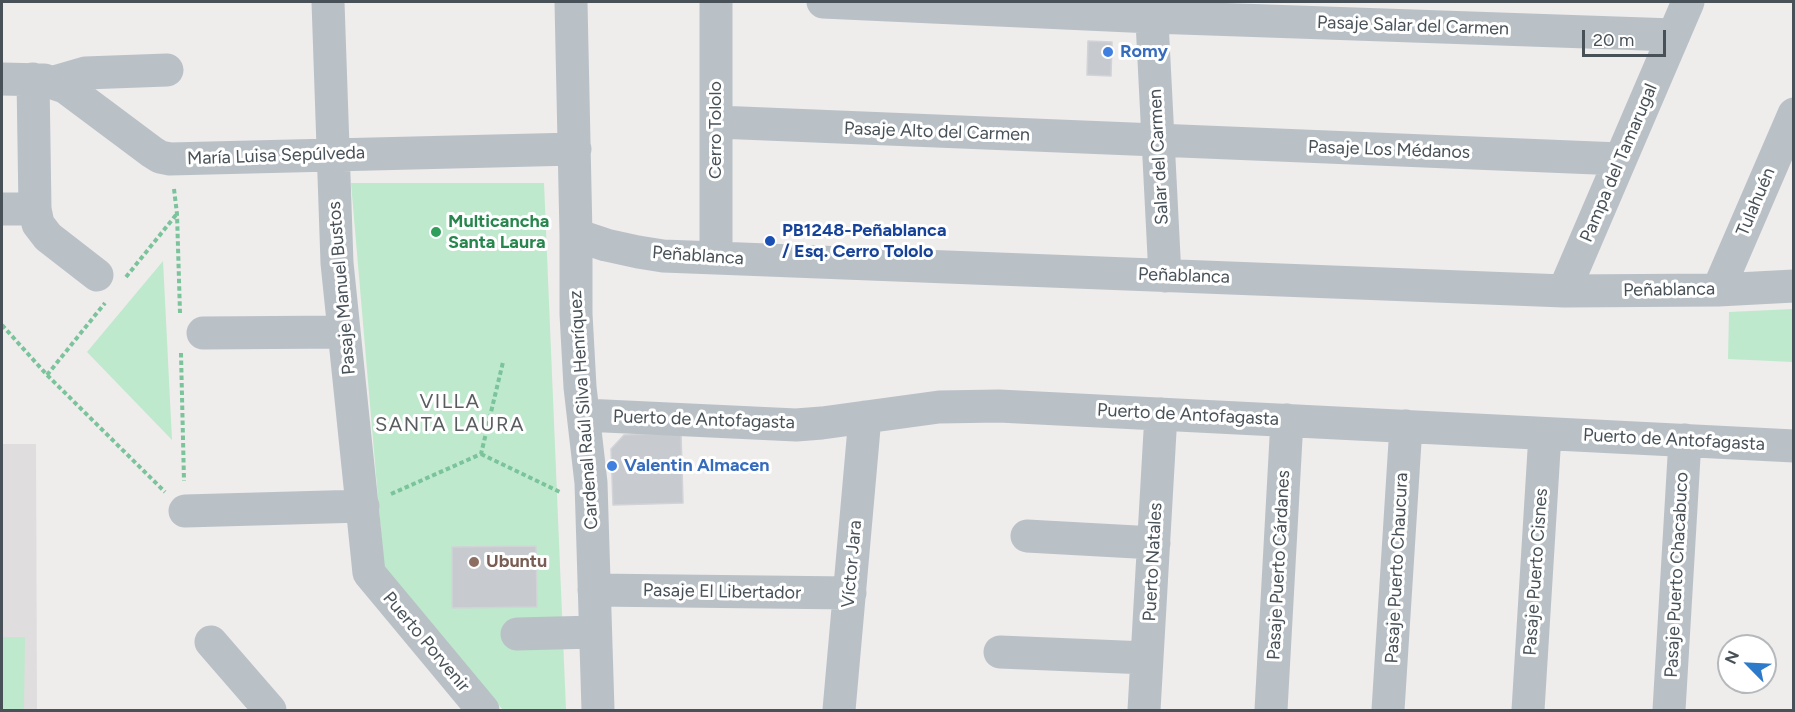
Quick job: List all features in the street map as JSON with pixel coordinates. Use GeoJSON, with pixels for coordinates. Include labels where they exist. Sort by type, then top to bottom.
{"type":"FeatureCollection","features":[{"type":"Feature","properties":{"kind":"street","name":"Pasaje Manuel Bustos"},"geometry":{"type":"LineString","coordinates":[[328,2],[337,263],[369,573]]}},
{"type":"Feature","properties":{"kind":"street","name":"Cardenal Raúl Silva Henríquez"},"geometry":{"type":"LineString","coordinates":[[571,2],[576,314],[580,387],[591,483],[598,711]]}},
{"type":"Feature","properties":{"kind":"street","name":"Cerro Tololo"},"geometry":{"type":"LineString","coordinates":[[716,2],[716,258]]}},
{"type":"Feature","properties":{"kind":"street","name":"Pasaje Salar del Carmen"},"geometry":{"type":"LineString","coordinates":[[823,2],[1151,9],[1674,34]]}},
{"type":"Feature","properties":{"kind":"street","name":"Pampa del Tamarugal"},"geometry":{"type":"LineString","coordinates":[[1564,291],[1688,2]]}},
{"type":"Feature","properties":{"kind":"street","name":"Salar del Carmen"},"geometry":{"type":"LineString","coordinates":[[1151,9],[1165,276]]}},
{"type":"Feature","properties":{"kind":"street"},"geometry":{"type":"LineString","coordinates":[[97,275],[42,231],[38,224],[35,208],[29,80],[85,73],[167,70]]}},
{"type":"Feature","properties":{"kind":"street","name":"María Luisa Sepúlveda"},"geometry":{"type":"LineString","coordinates":[[29,80],[75,93],[160,157],[170,159],[575,149]]}},
{"type":"Feature","properties":{"kind":"street","name":"Tulahuén"},"geometry":{"type":"LineString","coordinates":[[1718,290],[1785,152],[1794,114]]}},
{"type":"Feature","properties":{"kind":"street","name":"Pasaje Alto del Carmen"},"geometry":{"type":"LineString","coordinates":[[717,122],[1158,141]]}},
{"type":"Feature","properties":{"kind":"street","name":"Pasaje Los Médanos"},"geometry":{"type":"LineString","coordinates":[[1158,141],[1620,159]]}},
{"type":"Feature","properties":{"kind":"street"},"geometry":{"type":"LineString","coordinates":[[2,209],[35,208]]}},
{"type":"Feature","properties":{"kind":"street","name":"Peñablanca"},"geometry":{"type":"LineString","coordinates":[[576,235],[606,245],[663,256],[1564,291],[1718,290],[1794,286]]}},
{"type":"Feature","properties":{"kind":"street"},"geometry":{"type":"LineString","coordinates":[[203,333],[344,332]]}},
{"type":"Feature","properties":{"kind":"street","name":"Puerto de Antofagasta"},"geometry":{"type":"LineString","coordinates":[[584,415],[796,425],[969,405],[1794,446]]}},
{"type":"Feature","properties":{"kind":"street","name":"Puerto Natales"},"geometry":{"type":"LineString","coordinates":[[1144,711],[1161,414]]}},
{"type":"Feature","properties":{"kind":"street","name":"Víctor Jara"},"geometry":{"type":"LineString","coordinates":[[839,711],[865,417]]}},
{"type":"Feature","properties":{"kind":"street","name":"Pasaje Puerto Cárdanes"},"geometry":{"type":"LineString","coordinates":[[1271,711],[1287,420]]}},
{"type":"Feature","properties":{"kind":"street","name":"Pasaje Puerto Chaucura"},"geometry":{"type":"LineString","coordinates":[[1388,711],[1406,426]]}},
{"type":"Feature","properties":{"kind":"street","name":"Pasaje Puerto Cisnes"},"geometry":{"type":"LineString","coordinates":[[1528,711],[1545,434]]}},
{"type":"Feature","properties":{"kind":"street","name":"Pasaje Puerto Chacabuco"},"geometry":{"type":"LineString","coordinates":[[1669,711],[1686,440]]}},
{"type":"Feature","properties":{"kind":"street"},"geometry":{"type":"LineString","coordinates":[[185,512],[363,506]]}},
{"type":"Feature","properties":{"kind":"street"},"geometry":{"type":"LineString","coordinates":[[1027,536],[1154,543]]}},
{"type":"Feature","properties":{"kind":"street","name":"Puerto Porvenir"},"geometry":{"type":"LineString","coordinates":[[369,573],[483,711]]}},
{"type":"Feature","properties":{"kind":"street","name":"Pasaje El Libertador"},"geometry":{"type":"LineString","coordinates":[[594,590],[850,593]]}},
{"type":"Feature","properties":{"kind":"street"},"geometry":{"type":"LineString","coordinates":[[517,634],[595,632]]}},
{"type":"Feature","properties":{"kind":"street"},"geometry":{"type":"LineString","coordinates":[[210,642],[270,711]]}},
{"type":"Feature","properties":{"kind":"street"},"geometry":{"type":"LineString","coordinates":[[1000,652],[1147,658]]}},
{"type":"Feature","properties":{"kind":"path"},"geometry":{"type":"LineString","coordinates":[[2,325],[47,375],[185,512]]}},
{"type":"Feature","properties":{"kind":"path"},"geometry":{"type":"LineString","coordinates":[[481,454],[503,362]]}},
{"type":"Feature","properties":{"kind":"path"},"geometry":{"type":"LineString","coordinates":[[363,506],[481,454],[592,507]]}},
{"type":"Feature","properties":{"kind":"shaded area"},"geometry":{"type":"Polygon","coordinates":[[[2,444],[36,444],[37,710],[2,710],[2,444]]]}},
{"type":"Feature","properties":{"kind":"green space"},"geometry":{"type":"Polygon","coordinates":[[[351,183],[544,183],[566,710],[503,710],[384,568],[351,183]]]}},
{"type":"Feature","properties":{"kind":"green space"},"geometry":{"type":"Polygon","coordinates":[[[163,261],[172,440],[87,352],[163,261]]]}},
{"type":"Feature","properties":{"kind":"green space"},"geometry":{"type":"Polygon","coordinates":[[[1793,309],[1793,362],[1728,359],[1729,312],[1793,309]]]}},
{"type":"Feature","properties":{"kind":"green space"},"geometry":{"type":"Polygon","coordinates":[[[2,637],[25,637],[24,710],[2,710],[2,637]]]}},
{"type":"Feature","properties":{"kind":"building"},"geometry":{"type":"Polygon","coordinates":[[[1088,41],[1112,42],[1111,76],[1087,75],[1088,41]]]}},
{"type":"Feature","properties":{"kind":"building"},"geometry":{"type":"Polygon","coordinates":[[[681,433],[683,503],[613,505],[611,449],[624,435],[681,433]]]}},
{"type":"Feature","properties":{"kind":"building"},"geometry":{"type":"Polygon","coordinates":[[[536,546],[537,607],[452,608],[452,547],[536,546]]]}},
{"type":"Feature","properties":{"kind":"place","name":"Romy"},"geometry":{"type":"Point","coordinates":[1108,52]}},
{"type":"Feature","properties":{"kind":"place","name":"Multicancha Santa Laura"},"geometry":{"type":"Point","coordinates":[436,232]}},
{"type":"Feature","properties":{"kind":"place","name":"PB1248-Peñablanca / Esq. Cerro Tololo"},"geometry":{"type":"Point","coordinates":[770,241]}},
{"type":"Feature","properties":{"kind":"place","name":"Valentin Almacen"},"geometry":{"type":"Point","coordinates":[612,466]}},
{"type":"Feature","properties":{"kind":"place","name":"Ubuntu"},"geometry":{"type":"Point","coordinates":[474,562]}},
{"type":"Feature","properties":{"kind":"district","name":"VILLA SANTA LAURA"},"geometry":{"type":"Point","coordinates":[450,414]}}]}
